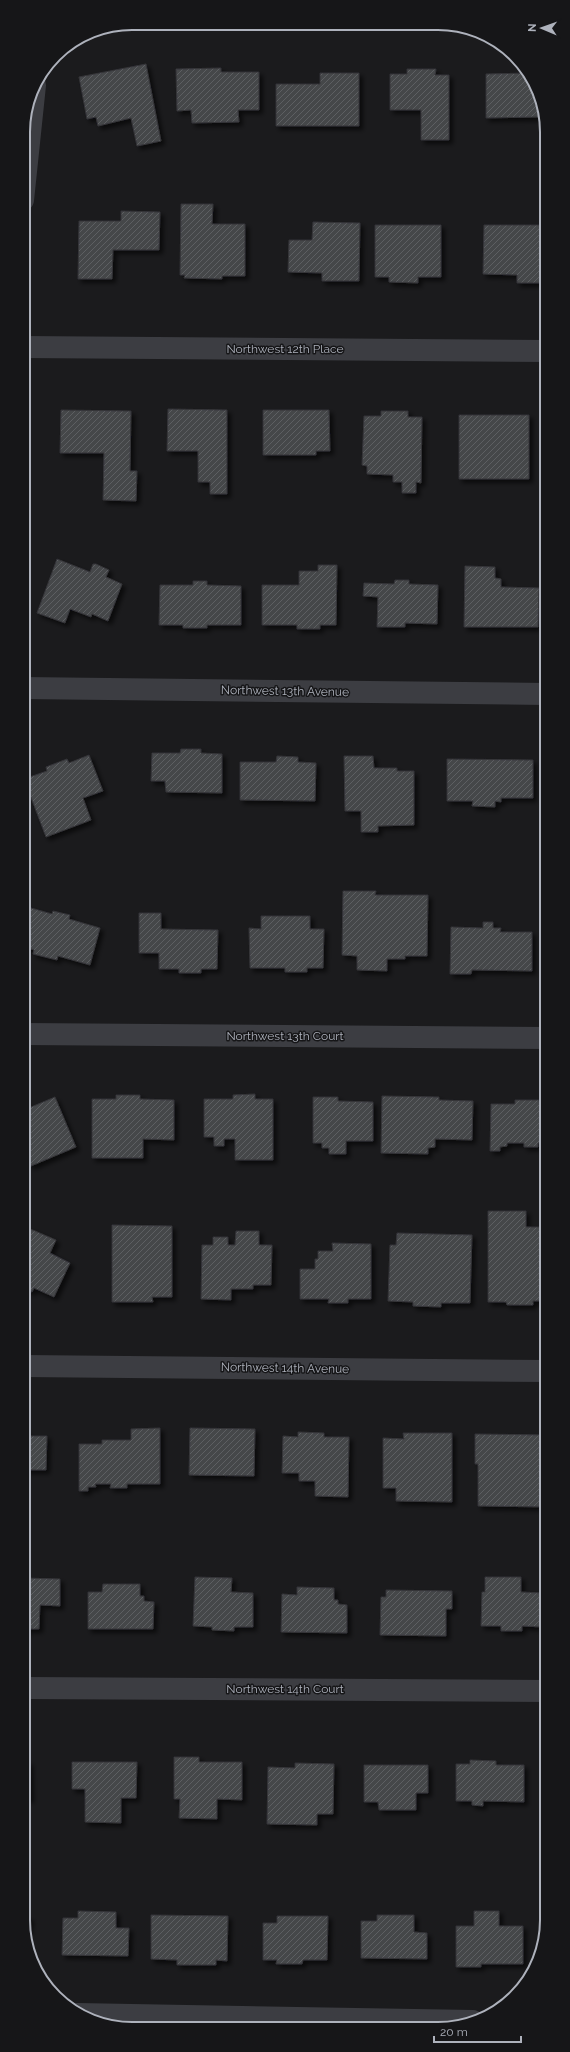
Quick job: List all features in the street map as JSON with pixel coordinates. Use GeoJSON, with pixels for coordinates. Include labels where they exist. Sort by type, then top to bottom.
{"type":"FeatureCollection","features":[{"type":"Feature","properties":{"kind":"street"},"geometry":{"type":"LineString","coordinates":[[30,132],[32,111]]}},
{"type":"Feature","properties":{"kind":"street","name":"Northwest 12th Place"},"geometry":{"type":"LineString","coordinates":[[30,347],[540,351]]}},
{"type":"Feature","properties":{"kind":"street","name":"Northwest 13th Avenue"},"geometry":{"type":"LineString","coordinates":[[30,688],[540,694]]}},
{"type":"Feature","properties":{"kind":"street","name":"Northwest 13th Court"},"geometry":{"type":"LineString","coordinates":[[30,1034],[540,1038]]}},
{"type":"Feature","properties":{"kind":"street","name":"Northwest 14th Avenue"},"geometry":{"type":"LineString","coordinates":[[30,1366],[540,1371]]}},
{"type":"Feature","properties":{"kind":"street","name":"Northwest 14th Court"},"geometry":{"type":"LineString","coordinates":[[30,1688],[540,1691]]}},
{"type":"Feature","properties":{"kind":"street"},"geometry":{"type":"LineString","coordinates":[[94,2014],[453,2021]]}},
{"type":"Feature","properties":{"kind":"building"},"geometry":{"type":"Polygon","coordinates":[[[146,64],[161,141],[137,146],[131,118],[98,126],[96,117],[87,119],[79,77],[146,64]]]}},
{"type":"Feature","properties":{"kind":"building"},"geometry":{"type":"Polygon","coordinates":[[[221,68],[221,72],[259,72],[259,110],[238,110],[239,122],[192,123],[191,110],[177,111],[176,69],[221,68]]]}},
{"type":"Feature","properties":{"kind":"building"},"geometry":{"type":"Polygon","coordinates":[[[407,69],[436,69],[435,75],[449,75],[449,140],[421,140],[421,110],[390,110],[390,74],[407,74],[407,69]]]}},
{"type":"Feature","properties":{"kind":"building"},"geometry":{"type":"Polygon","coordinates":[[[320,73],[359,73],[359,126],[276,126],[276,84],[320,84],[320,73]]]}},
{"type":"Feature","properties":{"kind":"building"},"geometry":{"type":"Polygon","coordinates":[[[521,73],[532,93],[537,106],[539,117],[486,118],[486,74],[521,73]]]}},
{"type":"Feature","properties":{"kind":"building"},"geometry":{"type":"Polygon","coordinates":[[[181,204],[213,204],[212,224],[245,224],[245,276],[222,276],[222,279],[184,278],[185,275],[180,275],[181,204]]]}},
{"type":"Feature","properties":{"kind":"building"},"geometry":{"type":"Polygon","coordinates":[[[121,211],[160,212],[159,250],[113,250],[112,279],[78,279],[79,221],[121,221],[121,211]]]}},
{"type":"Feature","properties":{"kind":"building"},"geometry":{"type":"Polygon","coordinates":[[[313,222],[360,223],[359,281],[322,281],[322,273],[288,272],[289,240],[312,240],[313,222]]]}},
{"type":"Feature","properties":{"kind":"building"},"geometry":{"type":"Polygon","coordinates":[[[375,225],[441,225],[441,277],[418,277],[418,283],[389,282],[389,277],[375,277],[375,225]]]}},
{"type":"Feature","properties":{"kind":"building"},"geometry":{"type":"Polygon","coordinates":[[[484,225],[540,225],[540,283],[517,283],[517,275],[483,274],[484,225]]]}},
{"type":"Feature","properties":{"kind":"building"},"geometry":{"type":"Polygon","coordinates":[[[168,409],[227,410],[227,494],[210,494],[210,482],[198,482],[198,451],[167,451],[168,409]]]}},
{"type":"Feature","properties":{"kind":"building"},"geometry":{"type":"Polygon","coordinates":[[[61,410],[131,411],[130,471],[137,471],[136,501],[103,500],[104,453],[60,453],[61,410]]]}},
{"type":"Feature","properties":{"kind":"building"},"geometry":{"type":"Polygon","coordinates":[[[263,410],[329,410],[330,451],[316,451],[316,455],[263,455],[263,410]]]}},
{"type":"Feature","properties":{"kind":"building"},"geometry":{"type":"Polygon","coordinates":[[[381,411],[408,411],[408,417],[422,417],[421,483],[416,482],[416,493],[402,493],[402,482],[393,482],[393,475],[367,474],[367,466],[362,465],[364,416],[381,416],[381,411]]]}},
{"type":"Feature","properties":{"kind":"building"},"geometry":{"type":"Polygon","coordinates":[[[459,415],[529,415],[529,479],[459,479],[459,415]]]}},
{"type":"Feature","properties":{"kind":"building"},"geometry":{"type":"Polygon","coordinates":[[[57,559],[90,572],[93,564],[96,564],[109,570],[106,577],[122,584],[108,621],[92,614],[91,617],[70,609],[65,623],[37,613],[57,559]]]}},
{"type":"Feature","properties":{"kind":"building"},"geometry":{"type":"Polygon","coordinates":[[[318,565],[337,565],[336,625],[320,625],[320,629],[297,629],[297,625],[262,625],[262,585],[299,585],[299,571],[318,571],[318,565]]]}},
{"type":"Feature","properties":{"kind":"building"},"geometry":{"type":"Polygon","coordinates":[[[465,566],[495,567],[495,578],[501,579],[501,587],[539,588],[538,627],[464,627],[465,566]]]}},
{"type":"Feature","properties":{"kind":"building"},"geometry":{"type":"Polygon","coordinates":[[[395,580],[409,580],[409,584],[438,585],[437,624],[405,623],[405,627],[377,627],[378,597],[363,596],[364,583],[394,584],[395,580]]]}},
{"type":"Feature","properties":{"kind":"building"},"geometry":{"type":"Polygon","coordinates":[[[193,581],[207,581],[207,585],[241,586],[241,625],[207,625],[207,628],[183,628],[183,625],[159,625],[160,585],[193,585],[193,581]]]}},
{"type":"Feature","properties":{"kind":"building"},"geometry":{"type":"Polygon","coordinates":[[[181,749],[201,749],[201,753],[222,754],[222,793],[166,792],[165,781],[151,781],[152,753],[180,753],[181,749]]]}},
{"type":"Feature","properties":{"kind":"building"},"geometry":{"type":"Polygon","coordinates":[[[89,755],[103,791],[83,798],[91,820],[46,837],[30,795],[30,777],[47,771],[46,767],[67,759],[69,763],[89,755]]]}},
{"type":"Feature","properties":{"kind":"building"},"geometry":{"type":"Polygon","coordinates":[[[277,756],[298,757],[298,762],[316,763],[315,801],[240,800],[240,762],[276,762],[277,756]]]}},
{"type":"Feature","properties":{"kind":"building"},"geometry":{"type":"Polygon","coordinates":[[[344,756],[373,756],[374,768],[397,768],[397,771],[414,771],[414,825],[378,826],[378,832],[361,832],[361,811],[345,811],[344,756]]]}},
{"type":"Feature","properties":{"kind":"building"},"geometry":{"type":"Polygon","coordinates":[[[447,759],[533,760],[533,798],[501,798],[501,802],[495,801],[495,807],[472,806],[473,801],[447,801],[447,759]]]}},
{"type":"Feature","properties":{"kind":"building"},"geometry":{"type":"Polygon","coordinates":[[[343,891],[376,891],[375,895],[428,895],[427,956],[405,956],[405,959],[387,959],[387,971],[357,970],[357,956],[342,955],[343,891]]]}},
{"type":"Feature","properties":{"kind":"building"},"geometry":{"type":"Polygon","coordinates":[[[30,908],[52,914],[53,911],[70,915],[69,919],[100,928],[90,965],[58,956],[57,960],[33,954],[34,950],[30,949],[30,908]]]}},
{"type":"Feature","properties":{"kind":"building"},"geometry":{"type":"Polygon","coordinates":[[[139,913],[161,913],[161,929],[218,930],[217,969],[201,969],[201,973],[179,973],[179,969],[159,969],[159,953],[139,953],[139,913]]]}},
{"type":"Feature","properties":{"kind":"building"},"geometry":{"type":"Polygon","coordinates":[[[261,916],[310,916],[310,929],[324,929],[323,968],[307,968],[307,972],[285,972],[285,968],[250,968],[249,928],[261,929],[261,916]]]}},
{"type":"Feature","properties":{"kind":"building"},"geometry":{"type":"Polygon","coordinates":[[[483,922],[493,922],[493,928],[501,928],[500,932],[532,932],[532,971],[472,970],[471,974],[450,974],[451,927],[483,928],[483,922]]]}},
{"type":"Feature","properties":{"kind":"building"},"geometry":{"type":"Polygon","coordinates":[[[255,1094],[255,1099],[273,1099],[273,1160],[235,1160],[235,1139],[224,1139],[224,1146],[214,1146],[214,1137],[204,1137],[204,1099],[233,1099],[233,1095],[255,1094]]]}},
{"type":"Feature","properties":{"kind":"building"},"geometry":{"type":"Polygon","coordinates":[[[116,1095],[140,1095],[140,1099],[174,1100],[174,1140],[143,1139],[143,1158],[92,1158],[92,1099],[116,1099],[116,1095]]]}},
{"type":"Feature","properties":{"kind":"building"},"geometry":{"type":"Polygon","coordinates":[[[382,1096],[439,1097],[439,1100],[473,1101],[472,1140],[435,1139],[435,1147],[428,1148],[428,1154],[381,1153],[382,1096]]]}},
{"type":"Feature","properties":{"kind":"building"},"geometry":{"type":"Polygon","coordinates":[[[55,1097],[76,1147],[31,1166],[30,1107],[55,1097]]]}},
{"type":"Feature","properties":{"kind":"building"},"geometry":{"type":"Polygon","coordinates":[[[313,1097],[338,1097],[338,1101],[373,1102],[373,1141],[346,1141],[346,1154],[329,1154],[329,1148],[322,1148],[322,1143],[313,1143],[313,1097]]]}},
{"type":"Feature","properties":{"kind":"building"},"geometry":{"type":"Polygon","coordinates":[[[515,1100],[539,1100],[540,1143],[538,1143],[538,1147],[524,1147],[524,1143],[507,1143],[507,1146],[500,1147],[500,1151],[490,1151],[491,1104],[515,1104],[515,1100]]]}},
{"type":"Feature","properties":{"kind":"building"},"geometry":{"type":"Polygon","coordinates":[[[488,1211],[526,1211],[526,1227],[540,1227],[540,1301],[533,1301],[533,1305],[507,1305],[506,1302],[488,1302],[488,1211]]]}},
{"type":"Feature","properties":{"kind":"building"},"geometry":{"type":"Polygon","coordinates":[[[112,1225],[172,1226],[172,1297],[152,1297],[153,1302],[112,1302],[112,1225]]]}},
{"type":"Feature","properties":{"kind":"building"},"geometry":{"type":"Polygon","coordinates":[[[30,1229],[56,1240],[50,1253],[70,1263],[54,1297],[34,1288],[32,1292],[30,1291],[30,1229]]]}},
{"type":"Feature","properties":{"kind":"building"},"geometry":{"type":"Polygon","coordinates":[[[236,1231],[259,1231],[259,1245],[272,1245],[271,1285],[253,1285],[253,1289],[231,1289],[231,1300],[201,1299],[202,1245],[213,1245],[213,1237],[228,1237],[228,1245],[235,1245],[236,1231]]]}},
{"type":"Feature","properties":{"kind":"building"},"geometry":{"type":"Polygon","coordinates":[[[397,1233],[472,1235],[470,1303],[441,1303],[441,1307],[413,1306],[413,1302],[388,1301],[390,1245],[396,1245],[397,1233]]]}},
{"type":"Feature","properties":{"kind":"building"},"geometry":{"type":"Polygon","coordinates":[[[332,1243],[371,1244],[371,1299],[348,1299],[348,1303],[328,1303],[329,1299],[300,1299],[300,1269],[315,1269],[315,1259],[318,1259],[318,1251],[333,1251],[332,1243]]]}},
{"type":"Feature","properties":{"kind":"building"},"geometry":{"type":"Polygon","coordinates":[[[160,1428],[160,1484],[127,1484],[127,1488],[110,1488],[111,1484],[95,1484],[96,1487],[88,1487],[88,1491],[79,1491],[79,1444],[102,1444],[102,1440],[131,1440],[131,1429],[160,1428]]]}},
{"type":"Feature","properties":{"kind":"building"},"geometry":{"type":"Polygon","coordinates":[[[190,1428],[255,1429],[254,1476],[189,1475],[190,1428]]]}},
{"type":"Feature","properties":{"kind":"building"},"geometry":{"type":"Polygon","coordinates":[[[298,1432],[324,1433],[324,1437],[349,1437],[348,1497],[315,1496],[315,1481],[299,1481],[299,1473],[282,1473],[283,1436],[298,1437],[298,1432]]]}},
{"type":"Feature","properties":{"kind":"building"},"geometry":{"type":"Polygon","coordinates":[[[403,1433],[452,1433],[452,1502],[396,1501],[396,1488],[383,1488],[383,1438],[404,1439],[403,1433]]]}},
{"type":"Feature","properties":{"kind":"building"},"geometry":{"type":"Polygon","coordinates":[[[475,1434],[540,1435],[540,1507],[478,1506],[478,1464],[475,1464],[475,1434]]]}},
{"type":"Feature","properties":{"kind":"building"},"geometry":{"type":"Polygon","coordinates":[[[30,1436],[47,1436],[46,1470],[30,1470],[30,1436]]]}},
{"type":"Feature","properties":{"kind":"building"},"geometry":{"type":"Polygon","coordinates":[[[195,1577],[232,1578],[231,1592],[253,1593],[253,1627],[234,1627],[234,1631],[212,1630],[212,1627],[193,1626],[195,1577]]]}},
{"type":"Feature","properties":{"kind":"building"},"geometry":{"type":"Polygon","coordinates":[[[485,1577],[521,1577],[521,1592],[540,1593],[540,1627],[522,1626],[522,1631],[501,1631],[501,1626],[481,1626],[482,1592],[485,1592],[485,1577]]]}},
{"type":"Feature","properties":{"kind":"building"},"geometry":{"type":"Polygon","coordinates":[[[30,1578],[60,1579],[60,1606],[40,1605],[39,1629],[30,1629],[30,1578]]]}},
{"type":"Feature","properties":{"kind":"building"},"geometry":{"type":"Polygon","coordinates":[[[103,1584],[140,1584],[140,1596],[144,1596],[144,1601],[154,1602],[153,1629],[88,1629],[88,1592],[102,1592],[103,1584]]]}},
{"type":"Feature","properties":{"kind":"building"},"geometry":{"type":"Polygon","coordinates":[[[297,1587],[334,1588],[334,1600],[338,1600],[338,1604],[347,1605],[347,1633],[281,1632],[282,1594],[297,1595],[297,1587]]]}},
{"type":"Feature","properties":{"kind":"building"},"geometry":{"type":"Polygon","coordinates":[[[386,1590],[452,1591],[452,1609],[446,1609],[446,1636],[380,1635],[381,1597],[386,1597],[386,1590]]]}},
{"type":"Feature","properties":{"kind":"building"},"geometry":{"type":"Polygon","coordinates":[[[174,1757],[199,1757],[199,1762],[242,1762],[242,1800],[217,1799],[217,1819],[179,1818],[180,1799],[174,1799],[174,1757]]]}},
{"type":"Feature","properties":{"kind":"building"},"geometry":{"type":"Polygon","coordinates":[[[470,1760],[496,1761],[496,1765],[524,1765],[524,1802],[483,1801],[483,1806],[472,1805],[472,1801],[456,1801],[456,1764],[470,1764],[470,1760]]]}},
{"type":"Feature","properties":{"kind":"building"},"geometry":{"type":"Polygon","coordinates":[[[72,1762],[137,1762],[136,1798],[121,1798],[121,1823],[85,1822],[85,1789],[72,1789],[72,1762]]]}},
{"type":"Feature","properties":{"kind":"building"},"geometry":{"type":"Polygon","coordinates":[[[295,1763],[334,1764],[333,1814],[317,1814],[317,1825],[267,1824],[268,1767],[295,1768],[295,1763]]]}},
{"type":"Feature","properties":{"kind":"building"},"geometry":{"type":"Polygon","coordinates":[[[364,1765],[428,1765],[428,1793],[416,1793],[416,1810],[379,1810],[378,1802],[364,1802],[364,1765]]]}},
{"type":"Feature","properties":{"kind":"building"},"geometry":{"type":"Polygon","coordinates":[[[78,1911],[116,1912],[116,1928],[129,1928],[128,1956],[62,1955],[63,1918],[78,1918],[78,1911]]]}},
{"type":"Feature","properties":{"kind":"building"},"geometry":{"type":"Polygon","coordinates":[[[474,1911],[499,1911],[499,1926],[523,1926],[523,1964],[481,1964],[481,1967],[456,1967],[456,1926],[474,1926],[474,1911]]]}},
{"type":"Feature","properties":{"kind":"building"},"geometry":{"type":"Polygon","coordinates":[[[151,1915],[228,1916],[227,1961],[216,1960],[216,1965],[177,1965],[177,1960],[151,1959],[151,1915]]]}},
{"type":"Feature","properties":{"kind":"building"},"geometry":{"type":"Polygon","coordinates":[[[377,1915],[414,1915],[414,1932],[427,1933],[427,1959],[361,1958],[361,1921],[377,1921],[377,1915]]]}},
{"type":"Feature","properties":{"kind":"building"},"geometry":{"type":"Polygon","coordinates":[[[277,1916],[328,1916],[327,1960],[303,1960],[302,1964],[276,1964],[277,1960],[263,1960],[263,1923],[277,1923],[277,1916]]]}}]}
